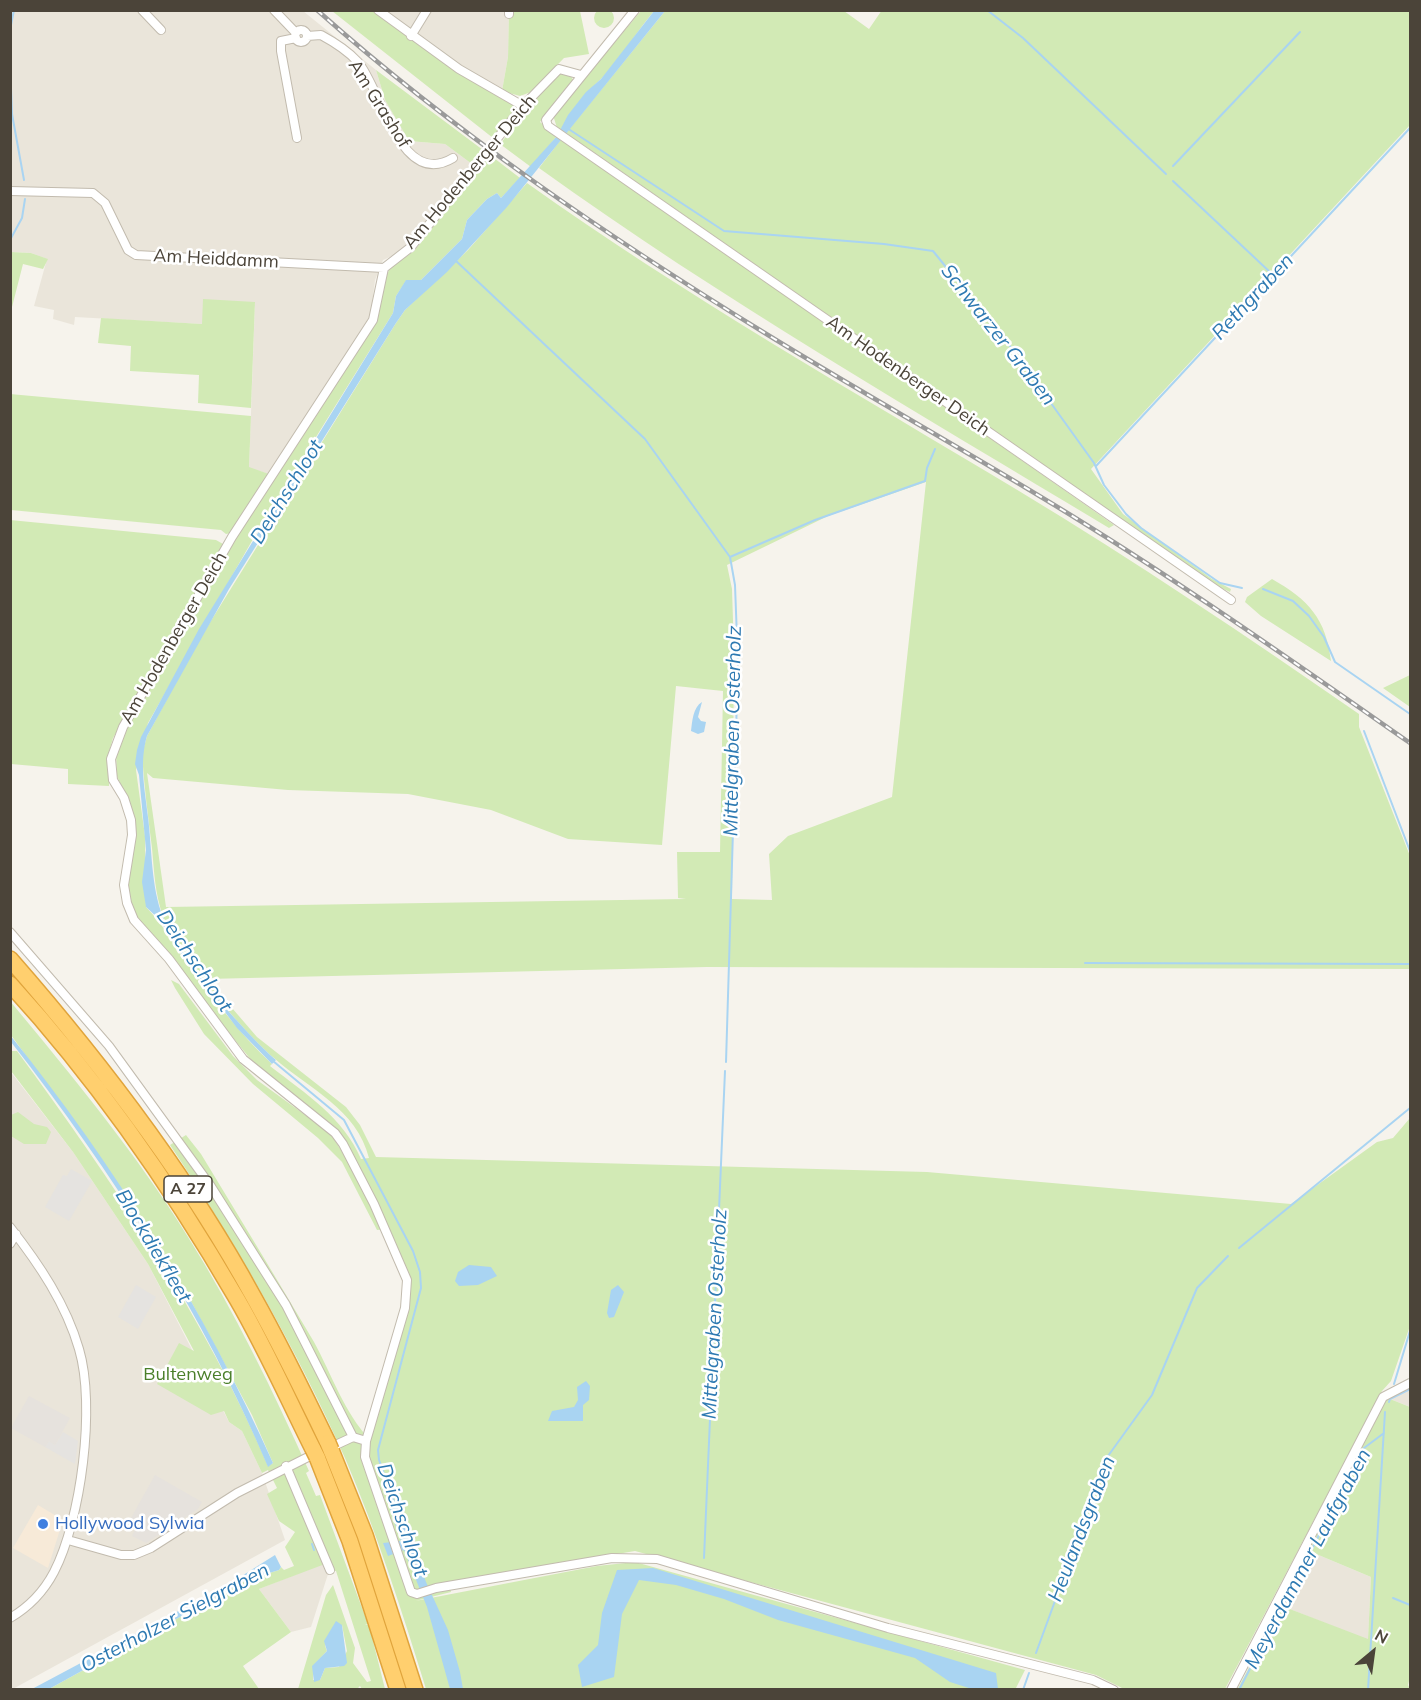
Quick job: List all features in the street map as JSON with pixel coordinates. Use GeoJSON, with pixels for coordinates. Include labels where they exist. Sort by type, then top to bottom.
{"type":"FeatureCollection","features":[{"type":"Feature","properties":{"kind":"highway","name":"A 27"},"geometry":{"type":"LineString","coordinates":[[10,959],[84,1045],[187,1187],[252,1294],[322,1450],[364,1535],[414,1689]]}},
{"type":"Feature","properties":{"kind":"highway","name":"A 27"},"geometry":{"type":"LineString","coordinates":[[10,984],[72,1055],[138,1143],[237,1299],[322,1450],[398,1689]]}},
{"type":"Feature","properties":{"kind":"street"},"geometry":{"type":"LineString","coordinates":[[142,10],[161,30]]}},
{"type":"Feature","properties":{"kind":"street","name":"Am Grashof"},"geometry":{"type":"LineString","coordinates":[[273,10],[296,36],[303,30],[307,36],[321,35],[359,63],[400,143],[412,155],[433,164],[445,163],[453,158]]}},
{"type":"Feature","properties":{"kind":"street"},"geometry":{"type":"LineString","coordinates":[[378,10],[459,69],[523,106]]}},
{"type":"Feature","properties":{"kind":"street"},"geometry":{"type":"LineString","coordinates":[[411,36],[427,10]]}},
{"type":"Feature","properties":{"kind":"street","name":"Am Hodenberger Deich"},"geometry":{"type":"LineString","coordinates":[[635,10],[546,120],[548,126],[1231,600]]}},
{"type":"Feature","properties":{"kind":"street"},"geometry":{"type":"LineString","coordinates":[[296,36],[281,41],[281,51],[297,138]]}},
{"type":"Feature","properties":{"kind":"street","name":"Am Hodenberger Deich"},"geometry":{"type":"LineString","coordinates":[[366,1441],[405,1308],[407,1280],[378,1214],[343,1144],[335,1133],[243,1059],[130,912],[124,885],[132,835],[131,820],[124,798],[113,780],[111,759],[118,737],[232,537],[373,320],[384,268],[411,247],[523,106],[559,69],[581,75]]}},
{"type":"Feature","properties":{"kind":"street","name":"Am Heiddamm"},"geometry":{"type":"LineString","coordinates":[[10,191],[93,193],[105,203],[128,250],[136,255],[384,268]]}},
{"type":"Feature","properties":{"kind":"street"},"geometry":{"type":"LineString","coordinates":[[10,932],[109,1046],[210,1185],[286,1305],[353,1437]]}},
{"type":"Feature","properties":{"kind":"street"},"geometry":{"type":"LineString","coordinates":[[10,1227],[56,1293],[70,1322],[85,1377],[86,1426],[68,1540],[46,1586],[21,1611],[10,1618]]}},
{"type":"Feature","properties":{"kind":"street"},"geometry":{"type":"LineString","coordinates":[[10,1244],[16,1234]]}},
{"type":"Feature","properties":{"kind":"street"},"geometry":{"type":"LineString","coordinates":[[1231,1689],[1383,1396],[1410,1383]]}},
{"type":"Feature","properties":{"kind":"street"},"geometry":{"type":"LineString","coordinates":[[68,1540],[121,1555],[134,1555],[151,1548],[237,1493],[286,1466],[353,1437],[366,1441],[365,1458],[411,1592],[417,1594],[436,1588],[635,1556],[657,1559],[888,1628],[1093,1680],[1114,1689]]}},
{"type":"Feature","properties":{"kind":"street"},"geometry":{"type":"LineString","coordinates":[[286,1466],[330,1570]]}},
{"type":"Feature","properties":{"kind":"shaded area"},"geometry":{"type":"Polygon","coordinates":[[[11,11],[303,11],[376,70],[385,100],[409,141],[445,144],[472,164],[401,252],[383,260],[375,280],[370,320],[269,474],[249,468],[255,302],[202,324],[75,317],[74,325],[53,319],[54,310],[34,306],[47,259],[31,253],[11,252],[11,11]]]}},
{"type":"Feature","properties":{"kind":"shaded area"},"geometry":{"type":"Polygon","coordinates":[[[373,11],[509,11],[508,57],[502,91],[485,87],[373,11]]]}},
{"type":"Feature","properties":{"kind":"shaded area"},"geometry":{"type":"Polygon","coordinates":[[[10,1071],[73,1152],[148,1264],[229,1422],[242,1431],[262,1473],[285,1540],[11,1690],[10,1071]]]}},
{"type":"Feature","properties":{"kind":"shaded area"},"geometry":{"type":"Polygon","coordinates":[[[71,1169],[92,1181],[69,1221],[45,1207],[63,1175],[67,1176],[71,1169]]]}},
{"type":"Feature","properties":{"kind":"shaded area"},"geometry":{"type":"Polygon","coordinates":[[[136,1285],[156,1297],[138,1329],[118,1317],[136,1285]]]}},
{"type":"Feature","properties":{"kind":"shaded area"},"geometry":{"type":"Polygon","coordinates":[[[1410,1388],[1410,1407],[1385,1397],[1410,1388]]]}},
{"type":"Feature","properties":{"kind":"shaded area"},"geometry":{"type":"Polygon","coordinates":[[[29,1396],[70,1418],[55,1445],[49,1441],[45,1447],[11,1428],[29,1396]]]}},
{"type":"Feature","properties":{"kind":"shaded area"},"geometry":{"type":"Polygon","coordinates":[[[63,1432],[78,1441],[75,1464],[45,1447],[49,1441],[55,1445],[63,1432]]]}},
{"type":"Feature","properties":{"kind":"shaded area"},"geometry":{"type":"Polygon","coordinates":[[[155,1475],[202,1502],[198,1509],[146,1543],[132,1536],[138,1522],[131,1518],[155,1475]]]}},
{"type":"Feature","properties":{"kind":"shaded area"},"geometry":{"type":"Polygon","coordinates":[[[38,1505],[63,1520],[48,1568],[13,1548],[38,1505]]]}},
{"type":"Feature","properties":{"kind":"shaded area"},"geometry":{"type":"Polygon","coordinates":[[[1309,1551],[1371,1577],[1368,1640],[1282,1606],[1309,1551]]]}},
{"type":"Feature","properties":{"kind":"shaded area"},"geometry":{"type":"Polygon","coordinates":[[[325,1563],[329,1571],[311,1627],[291,1632],[259,1589],[325,1563]]]}},
{"type":"Feature","properties":{"kind":"green space"},"geometry":{"type":"Polygon","coordinates":[[[604,8],[611,11],[614,18],[611,25],[604,28],[597,25],[594,18],[597,11],[604,8]]]}},
{"type":"Feature","properties":{"kind":"green space"},"geometry":{"type":"Polygon","coordinates":[[[882,10],[1410,11],[1410,125],[1091,469],[1123,514],[1212,579],[1231,589],[1230,592],[1217,586],[566,133],[665,11],[844,11],[869,29],[882,10]]]}},
{"type":"Feature","properties":{"kind":"green space"},"geometry":{"type":"Polygon","coordinates":[[[332,11],[373,11],[410,38],[514,104],[516,110],[493,138],[332,11]]]}},
{"type":"Feature","properties":{"kind":"green space"},"geometry":{"type":"Polygon","coordinates":[[[509,11],[580,11],[589,54],[564,58],[531,92],[520,96],[502,91],[508,57],[509,11]]]}},
{"type":"Feature","properties":{"kind":"green space"},"geometry":{"type":"Polygon","coordinates":[[[641,11],[654,11],[615,63],[579,102],[562,130],[557,128],[553,115],[641,11]]]}},
{"type":"Feature","properties":{"kind":"green space"},"geometry":{"type":"Polygon","coordinates":[[[376,70],[483,150],[472,164],[445,144],[409,141],[385,100],[376,70]]]}},
{"type":"Feature","properties":{"kind":"green space"},"geometry":{"type":"Polygon","coordinates":[[[562,73],[571,76],[573,80],[540,122],[557,136],[531,167],[500,144],[554,77],[562,73]]]}},
{"type":"Feature","properties":{"kind":"green space"},"geometry":{"type":"Polygon","coordinates":[[[562,138],[1114,525],[1109,528],[893,398],[678,264],[608,217],[539,168],[562,138]]]}},
{"type":"Feature","properties":{"kind":"green space"},"geometry":{"type":"Polygon","coordinates":[[[490,155],[520,178],[501,198],[497,193],[487,199],[467,220],[462,239],[421,280],[406,281],[396,296],[393,313],[257,532],[148,723],[136,770],[145,836],[146,907],[216,1001],[248,1040],[272,1064],[270,1066],[334,1118],[361,1159],[369,1158],[354,1126],[330,1101],[261,1046],[212,991],[171,932],[160,908],[157,891],[142,754],[147,736],[199,640],[396,323],[405,310],[468,250],[527,183],[708,304],[1105,545],[1233,628],[1359,714],[1359,727],[1410,856],[1410,969],[707,967],[207,979],[257,1037],[346,1107],[360,1125],[376,1157],[927,1172],[1291,1204],[1377,1142],[1393,1138],[1410,1118],[1410,1326],[1391,1381],[1382,1391],[1225,1689],[1124,1689],[1096,1675],[635,1551],[449,1582],[451,1592],[415,1601],[597,1566],[635,1562],[1025,1670],[1015,1690],[426,1689],[378,1543],[357,1486],[326,1417],[286,1337],[242,1259],[170,1145],[186,1135],[201,1154],[314,1342],[353,1418],[370,1440],[406,1320],[411,1280],[388,1229],[377,1230],[342,1162],[318,1138],[253,1084],[204,1034],[175,988],[171,980],[179,984],[233,1056],[257,1080],[330,1133],[348,1161],[355,1159],[335,1127],[256,1066],[141,924],[128,894],[136,831],[134,815],[117,776],[116,754],[120,740],[231,545],[375,324],[385,279],[390,268],[414,251],[490,155]],[[926,482],[828,516],[727,565],[732,589],[734,652],[732,899],[772,900],[769,854],[788,836],[892,797],[926,482]],[[676,686],[662,845],[568,839],[491,810],[408,794],[288,790],[153,778],[147,773],[166,907],[686,899],[678,898],[677,852],[720,852],[723,691],[676,686]]]}},
{"type":"Feature","properties":{"kind":"green space"},"geometry":{"type":"Polygon","coordinates":[[[11,252],[31,253],[48,259],[43,269],[23,264],[12,307],[11,252]]]}},
{"type":"Feature","properties":{"kind":"green space"},"geometry":{"type":"Polygon","coordinates":[[[203,299],[255,302],[251,408],[198,403],[199,375],[130,371],[131,346],[98,343],[101,318],[202,324],[203,299]]]}},
{"type":"Feature","properties":{"kind":"green space"},"geometry":{"type":"Polygon","coordinates":[[[10,394],[251,416],[249,467],[269,474],[231,533],[226,534],[221,530],[11,510],[10,394]]]}},
{"type":"Feature","properties":{"kind":"green space"},"geometry":{"type":"Polygon","coordinates":[[[10,520],[216,540],[223,544],[113,738],[109,752],[109,786],[68,784],[68,769],[11,764],[10,520]]]}},
{"type":"Feature","properties":{"kind":"green space"},"geometry":{"type":"Polygon","coordinates":[[[1272,579],[1296,595],[1314,612],[1325,633],[1331,661],[1261,616],[1245,602],[1247,597],[1272,579]]]}},
{"type":"Feature","properties":{"kind":"green space"},"geometry":{"type":"Polygon","coordinates":[[[1410,675],[1410,707],[1383,688],[1410,675]]]}},
{"type":"Feature","properties":{"kind":"green space","name":"Bultenweg"},"geometry":{"type":"Polygon","coordinates":[[[10,1001],[147,1175],[222,1294],[282,1411],[309,1471],[306,1473],[316,1496],[320,1495],[368,1624],[365,1625],[369,1625],[385,1689],[362,1689],[360,1686],[357,1689],[298,1689],[326,1595],[333,1585],[355,1648],[353,1663],[367,1682],[371,1681],[336,1571],[329,1571],[325,1564],[259,1589],[291,1632],[243,1666],[259,1689],[49,1689],[247,1580],[279,1570],[281,1567],[284,1570],[294,1566],[285,1547],[295,1532],[279,1521],[267,1494],[277,1488],[268,1470],[262,1473],[242,1431],[229,1422],[224,1411],[211,1415],[157,1384],[179,1343],[194,1351],[148,1264],[73,1152],[11,1071],[11,1051],[17,1051],[122,1200],[186,1303],[243,1410],[268,1466],[273,1463],[252,1415],[186,1292],[114,1178],[11,1035],[10,1001]],[[342,1625],[326,1638],[327,1651],[313,1666],[313,1680],[320,1680],[325,1668],[339,1667],[347,1651],[342,1625]]]}},
{"type":"Feature","properties":{"kind":"green space"},"geometry":{"type":"Polygon","coordinates":[[[18,1112],[34,1124],[47,1127],[51,1132],[46,1144],[24,1144],[11,1136],[11,1115],[18,1112]]]}},
{"type":"Feature","properties":{"kind":"green space"},"geometry":{"type":"Polygon","coordinates":[[[1385,1397],[1410,1407],[1410,1677],[1408,1685],[1410,1689],[1237,1690],[1282,1606],[1368,1639],[1371,1577],[1309,1551],[1385,1397]]]}},
{"type":"Feature","properties":{"kind":"water"},"geometry":{"type":"Polygon","coordinates":[[[654,11],[665,11],[507,207],[447,272],[405,310],[229,589],[147,736],[143,756],[144,787],[154,881],[163,917],[171,934],[213,993],[246,1031],[276,1060],[272,1064],[237,1028],[176,947],[160,920],[146,907],[142,882],[146,850],[139,775],[135,764],[141,737],[199,629],[393,313],[396,296],[406,280],[421,280],[462,239],[467,220],[487,199],[497,193],[501,198],[557,136],[568,115],[586,92],[601,79],[654,11]]]}},
{"type":"Feature","properties":{"kind":"water"},"geometry":{"type":"Polygon","coordinates":[[[702,702],[698,717],[701,721],[706,722],[704,732],[698,734],[691,731],[692,723],[695,711],[702,702]]]}},
{"type":"Feature","properties":{"kind":"water","name":"Blockdiekfleet"},"geometry":{"type":"Polygon","coordinates":[[[10,1035],[86,1135],[188,1295],[218,1350],[273,1463],[268,1467],[215,1355],[153,1246],[85,1141],[11,1042],[10,1035]]]}},
{"type":"Feature","properties":{"kind":"water"},"geometry":{"type":"Polygon","coordinates":[[[469,1265],[491,1267],[497,1276],[478,1285],[459,1286],[455,1281],[458,1272],[469,1265]]]}},
{"type":"Feature","properties":{"kind":"water"},"geometry":{"type":"Polygon","coordinates":[[[618,1285],[624,1292],[614,1317],[609,1318],[607,1313],[611,1290],[618,1285]]]}},
{"type":"Feature","properties":{"kind":"water"},"geometry":{"type":"Polygon","coordinates":[[[586,1381],[590,1386],[589,1400],[583,1405],[583,1421],[548,1421],[552,1411],[574,1407],[578,1400],[577,1387],[586,1381]]]}},
{"type":"Feature","properties":{"kind":"water"},"geometry":{"type":"Polygon","coordinates":[[[398,1506],[426,1582],[448,1630],[463,1689],[450,1689],[427,1607],[404,1550],[388,1556],[383,1543],[401,1541],[390,1509],[398,1506]]]}},
{"type":"Feature","properties":{"kind":"water"},"geometry":{"type":"Polygon","coordinates":[[[275,1555],[281,1567],[279,1570],[247,1580],[49,1689],[32,1689],[229,1584],[275,1555]]]}},
{"type":"Feature","properties":{"kind":"water"},"geometry":{"type":"Polygon","coordinates":[[[653,1568],[996,1673],[998,1689],[972,1689],[950,1682],[915,1658],[778,1620],[724,1599],[676,1585],[639,1580],[622,1614],[614,1677],[582,1687],[578,1665],[598,1645],[602,1613],[617,1570],[653,1568]]]}},
{"type":"Feature","properties":{"kind":"water"},"geometry":{"type":"Polygon","coordinates":[[[336,1621],[342,1625],[347,1663],[344,1666],[325,1668],[320,1680],[314,1682],[312,1666],[327,1651],[324,1641],[336,1621]]]}},
{"type":"Feature","properties":{"kind":"waterway"},"geometry":{"type":"LineString","coordinates":[[10,30],[14,10]]}},
{"type":"Feature","properties":{"kind":"waterway"},"geometry":{"type":"LineString","coordinates":[[987,10],[1023,38],[1166,174]]}},
{"type":"Feature","properties":{"kind":"waterway"},"geometry":{"type":"LineString","coordinates":[[1173,166],[1300,32]]}},
{"type":"Feature","properties":{"kind":"waterway"},"geometry":{"type":"LineString","coordinates":[[10,63],[12,114],[24,180]]}},
{"type":"Feature","properties":{"kind":"waterway","name":"Schwarzer Graben"},"geometry":{"type":"LineString","coordinates":[[567,128],[724,231],[884,244],[933,251],[1007,342],[1094,463],[1104,485],[1126,514],[1141,528],[1220,583],[1242,588]]}},
{"type":"Feature","properties":{"kind":"waterway","name":"Rethgraben"},"geometry":{"type":"LineString","coordinates":[[1096,466],[1410,128]]}},
{"type":"Feature","properties":{"kind":"waterway"},"geometry":{"type":"LineString","coordinates":[[1173,181],[1272,274]]}},
{"type":"Feature","properties":{"kind":"waterway"},"geometry":{"type":"LineString","coordinates":[[10,240],[22,218],[25,199]]}},
{"type":"Feature","properties":{"kind":"waterway","name":"Mittelgraben Osterholz"},"geometry":{"type":"LineString","coordinates":[[455,260],[645,439],[730,557],[735,585],[738,665],[726,1062]]}},
{"type":"Feature","properties":{"kind":"waterway"},"geometry":{"type":"LineString","coordinates":[[730,557],[815,520],[925,481],[927,468],[935,449]]}},
{"type":"Feature","properties":{"kind":"waterway","name":"Schwarzer Graben"},"geometry":{"type":"LineString","coordinates":[[1263,589],[1293,601],[1309,616],[1324,637],[1335,662],[1410,714]]}},
{"type":"Feature","properties":{"kind":"waterway","name":"Schwarzer Graben"},"geometry":{"type":"LineString","coordinates":[[1364,731],[1410,851]]}},
{"type":"Feature","properties":{"kind":"waterway"},"geometry":{"type":"LineString","coordinates":[[1085,963],[1410,964]]}},
{"type":"Feature","properties":{"kind":"waterway","name":"Deichschloot"},"geometry":{"type":"LineString","coordinates":[[273,1061],[344,1120],[413,1251],[420,1272],[421,1288],[378,1450],[379,1460],[396,1507]]}},
{"type":"Feature","properties":{"kind":"waterway","name":"Mittelgraben Osterholz"},"geometry":{"type":"LineString","coordinates":[[704,1558],[725,1071]]}},
{"type":"Feature","properties":{"kind":"waterway","name":"Heulandsgraben"},"geometry":{"type":"LineString","coordinates":[[1239,1248],[1410,1108]]}},
{"type":"Feature","properties":{"kind":"waterway","name":"Heulandsgraben"},"geometry":{"type":"LineString","coordinates":[[1036,1653],[1108,1456],[1152,1395],[1197,1288],[1228,1256]]}},
{"type":"Feature","properties":{"kind":"waterway","name":"Schwarzer Graben"},"geometry":{"type":"LineString","coordinates":[[1394,1384],[1410,1331]]}},
{"type":"Feature","properties":{"kind":"waterway"},"geometry":{"type":"LineString","coordinates":[[1389,1402],[1390,1399],[1410,1389]]}},
{"type":"Feature","properties":{"kind":"waterway","name":"Schwarzer Graben"},"geometry":{"type":"LineString","coordinates":[[1368,1690],[1385,1412]]}},
{"type":"Feature","properties":{"kind":"waterway","name":"Meyerdammer Laufgraben"},"geometry":{"type":"LineString","coordinates":[[1239,1690],[1364,1448],[1384,1433]]}},
{"type":"Feature","properties":{"kind":"waterway","name":"Osterholzer Sielgraben"},"geometry":{"type":"LineString","coordinates":[[312,1544],[314,1550]]}},
{"type":"Feature","properties":{"kind":"waterway"},"geometry":{"type":"LineString","coordinates":[[1393,1598],[1410,1605]]}},
{"type":"Feature","properties":{"kind":"waterway","name":"Heulandsgraben"},"geometry":{"type":"LineString","coordinates":[[1023,1690],[1029,1673]]}},
{"type":"Feature","properties":{"kind":"railway"},"geometry":{"type":"LineString","coordinates":[[317,10],[423,99],[535,182],[650,261],[768,335],[1113,541],[1410,743]]}},
{"type":"Feature","properties":{"kind":"place","name":"Hollywood Sylwia"},"geometry":{"type":"Point","coordinates":[43,1524]}}]}
